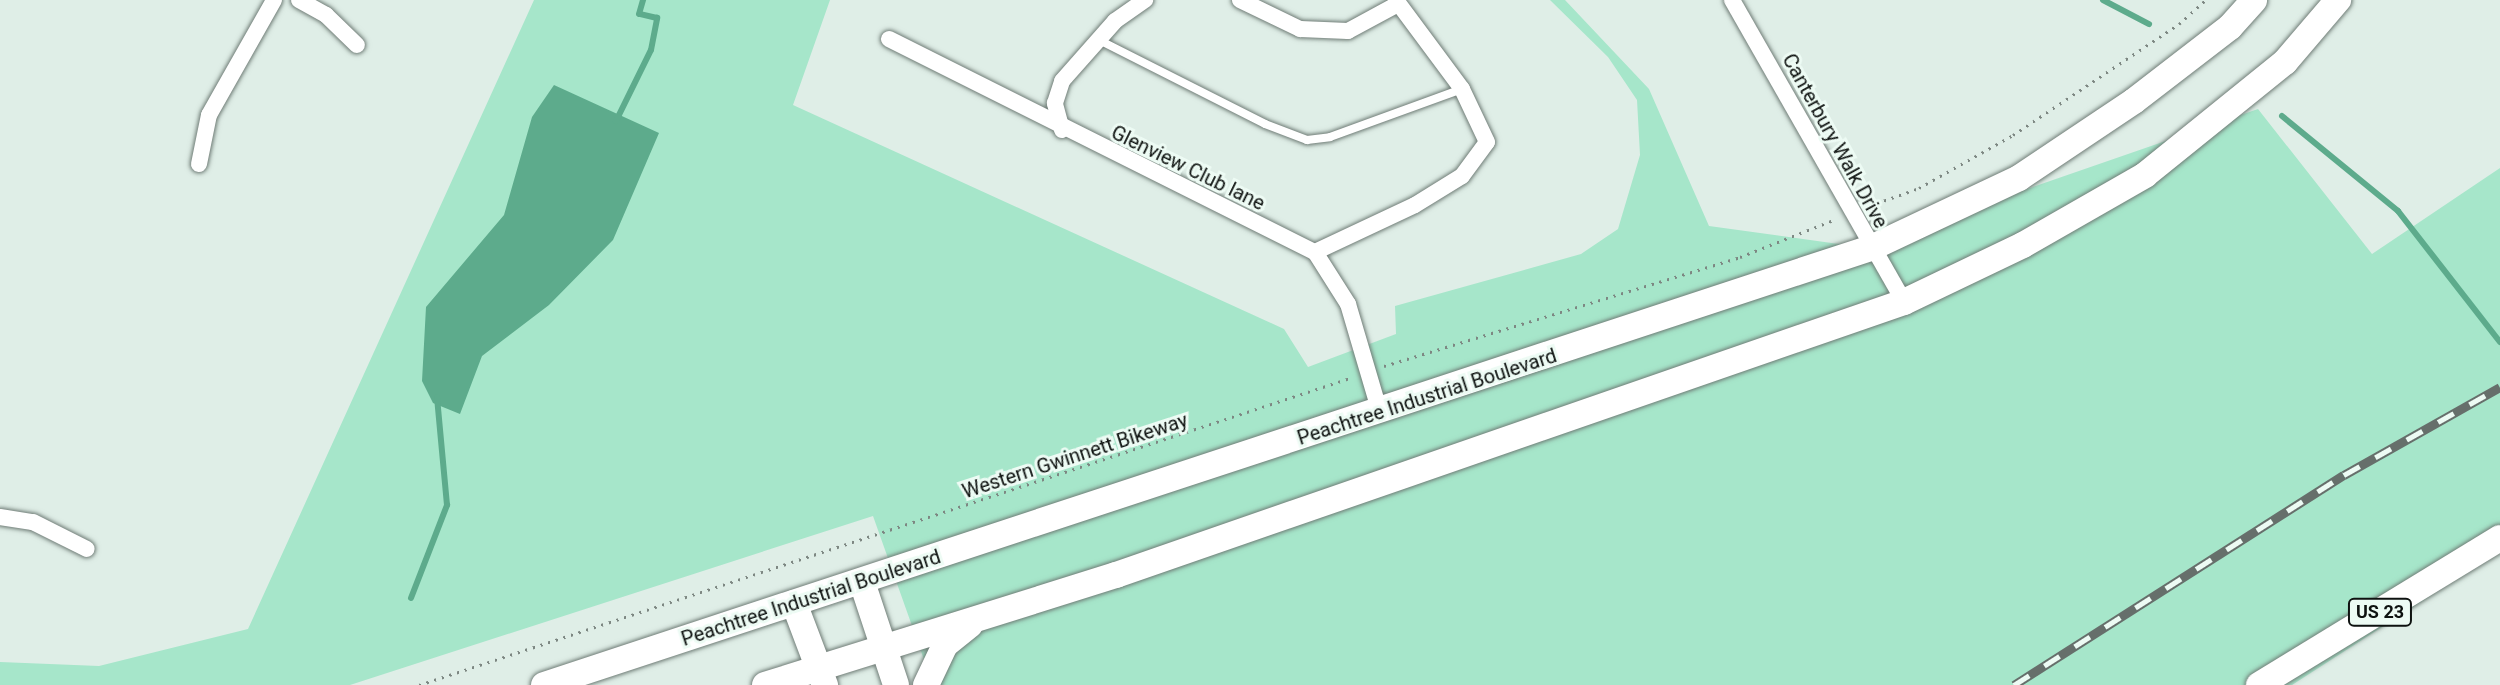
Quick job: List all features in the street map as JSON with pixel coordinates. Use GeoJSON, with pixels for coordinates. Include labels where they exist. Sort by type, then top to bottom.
{"type":"FeatureCollection","features":[{"type":"Feature","properties":{"kind":"main road","name":"Peachtree Industrial Boulevard"},"geometry":{"type":"LineString","coordinates":[[544,685],[1380,413],[1871,248],[2019,178],[2134,101],[2230,27],[2254,0]]}},
{"type":"Feature","properties":{"kind":"main road"},"geometry":{"type":"LineString","coordinates":[[765,685],[822,676],[882,645],[1116,575],[1904,302],[2023,245],[2145,175],[2285,62],[2338,0]]}},
{"type":"Feature","properties":{"kind":"main road","name":"US 23"},"geometry":{"type":"LineString","coordinates":[[2259,685],[2500,538]]}},
{"type":"Feature","properties":{"kind":"main road"},"geometry":{"type":"LineString","coordinates":[[862,582],[896,685]]}},
{"type":"Feature","properties":{"kind":"main road"},"geometry":{"type":"LineString","coordinates":[[794,603],[822,676]]}},
{"type":"Feature","properties":{"kind":"main road"},"geometry":{"type":"LineString","coordinates":[[926,685],[945,645],[979,617]]}},
{"type":"Feature","properties":{"kind":"street"},"geometry":{"type":"LineString","coordinates":[[199,164],[209,115],[274,0]]}},
{"type":"Feature","properties":{"kind":"street"},"geometry":{"type":"LineString","coordinates":[[299,0],[326,15],[357,45]]}},
{"type":"Feature","properties":{"kind":"street"},"geometry":{"type":"LineString","coordinates":[[1062,130],[1055,103],[1062,81],[1098,40],[1145,0]]}},
{"type":"Feature","properties":{"kind":"street"},"geometry":{"type":"LineString","coordinates":[[1240,0],[1300,29],[1348,31],[1397,2],[1462,89],[1487,142],[1462,176],[1415,205],[1315,252],[1348,304],[1380,413]]}},
{"type":"Feature","properties":{"kind":"street","name":"Canterbury Walk Drive"},"geometry":{"type":"LineString","coordinates":[[1732,0],[1904,302]]}},
{"type":"Feature","properties":{"kind":"street","name":"Glenview Club lane"},"geometry":{"type":"LineString","coordinates":[[889,39],[1062,130],[1315,252]]}},
{"type":"Feature","properties":{"kind":"street"},"geometry":{"type":"LineString","coordinates":[[0,517],[33,522],[87,549]]}},
{"type":"Feature","properties":{"kind":"lane"},"geometry":{"type":"LineString","coordinates":[[1098,40],[1307,140],[1330,137],[1462,89]]}},
{"type":"Feature","properties":{"kind":"path","name":"Western Gwinnett Bikeway"},"geometry":{"type":"LineString","coordinates":[[419,685],[871,540],[1368,371],[1740,257],[1919,188],[2013,135],[2179,24],[2206,0]]}},
{"type":"Feature","properties":{"kind":"shaded area"},"geometry":{"type":"Polygon","coordinates":[[[534,0],[830,0],[793,105],[1284,329],[1308,367],[1396,334],[1395,306],[1581,254],[1618,229],[1640,155],[1637,100],[1608,57],[1550,0],[1565,0],[1649,89],[1709,226],[1860,247],[2258,109],[2372,254],[2500,168],[2500,551],[2292,685],[933,685],[873,516],[350,685],[0,685],[0,662],[99,666],[248,629],[534,0]]]}},
{"type":"Feature","properties":{"kind":"shaded area"},"geometry":{"type":"Polygon","coordinates":[[[554,85],[659,133],[613,240],[549,305],[482,356],[460,414],[433,403],[422,381],[426,307],[504,215],[532,117],[554,85]]]}},
{"type":"Feature","properties":{"kind":"waterway"},"geometry":{"type":"LineString","coordinates":[[616,121],[651,50],[657,18],[639,14],[643,0]]}},
{"type":"Feature","properties":{"kind":"waterway"},"geometry":{"type":"LineString","coordinates":[[2103,0],[2149,24]]}},
{"type":"Feature","properties":{"kind":"waterway"},"geometry":{"type":"LineString","coordinates":[[2282,116],[2398,211],[2500,342]]}},
{"type":"Feature","properties":{"kind":"waterway"},"geometry":{"type":"LineString","coordinates":[[411,598],[447,505],[437,397]]}},
{"type":"Feature","properties":{"kind":"railway"},"geometry":{"type":"LineString","coordinates":[[2014,685],[2344,475],[2500,387]]}}]}
